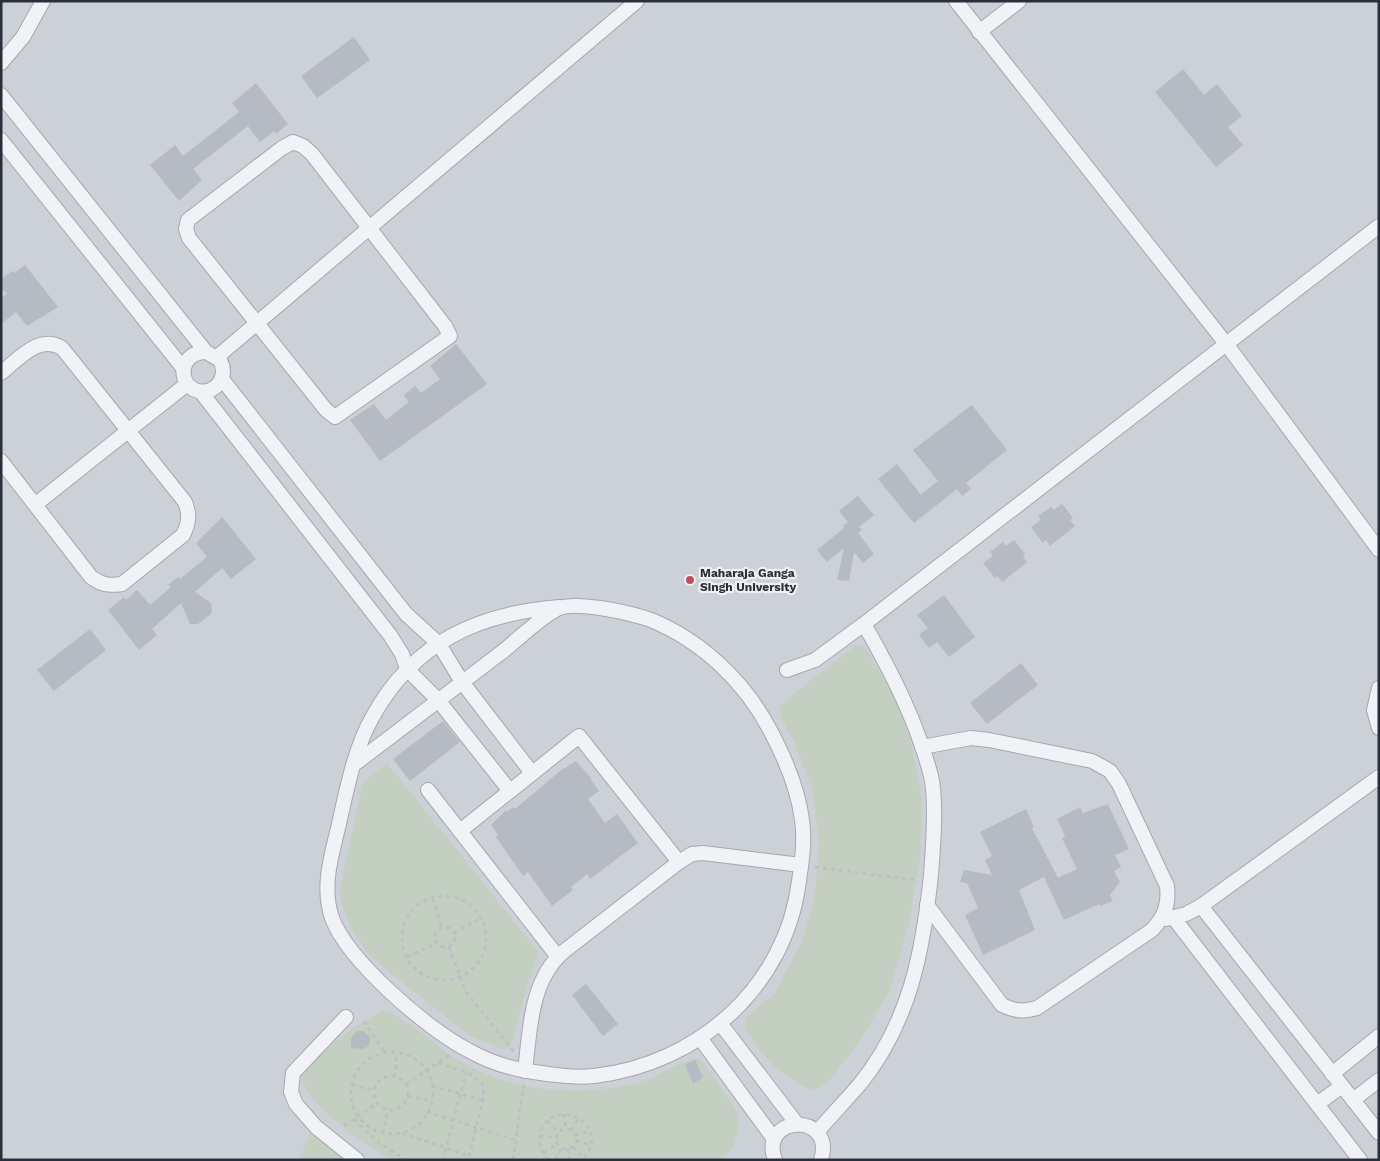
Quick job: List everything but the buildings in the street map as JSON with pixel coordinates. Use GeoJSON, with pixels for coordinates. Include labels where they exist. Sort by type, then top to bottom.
{"type":"FeatureCollection","features":[{"type":"Feature","properties":{"kind":"lane"},"geometry":{"type":"LineString","coordinates":[[1,63],[23,37],[43,1]]}},
{"type":"Feature","properties":{"kind":"lane"},"geometry":{"type":"LineString","coordinates":[[183,368],[185,362],[194,354],[211,354],[258,322],[637,1]]}},
{"type":"Feature","properties":{"kind":"lane"},"geometry":{"type":"LineString","coordinates":[[956,1],[1227,345],[1379,550]]}},
{"type":"Feature","properties":{"kind":"lane"},"geometry":{"type":"LineString","coordinates":[[979,32],[1019,1]]}},
{"type":"Feature","properties":{"kind":"lane"},"geometry":{"type":"LineString","coordinates":[[1,94],[224,369],[222,379],[216,388],[201,392]]}},
{"type":"Feature","properties":{"kind":"lane"},"geometry":{"type":"LineString","coordinates":[[1,140],[183,368],[187,384],[201,392],[390,635],[402,654],[407,669],[438,700],[510,791]]}},
{"type":"Feature","properties":{"kind":"lane"},"geometry":{"type":"LineString","coordinates":[[293,142],[304,146],[312,154],[370,227],[445,326],[450,336],[335,417],[326,410],[258,322],[189,238],[186,229],[188,220],[282,148],[293,142]]}},
{"type":"Feature","properties":{"kind":"lane"},"geometry":{"type":"LineString","coordinates":[[787,670],[816,660],[864,624],[1379,226]]}},
{"type":"Feature","properties":{"kind":"lane"},"geometry":{"type":"LineString","coordinates":[[1,372],[32,348],[44,342],[55,343],[62,348],[185,502],[189,513],[188,524],[183,535],[122,584],[111,586],[100,584],[92,577],[1,461]]}},
{"type":"Feature","properties":{"kind":"lane"},"geometry":{"type":"LineString","coordinates":[[222,379],[406,614],[439,644],[462,682],[532,773]]}},
{"type":"Feature","properties":{"kind":"lane"},"geometry":{"type":"LineString","coordinates":[[36,504],[187,384]]}},
{"type":"Feature","properties":{"kind":"lane"},"geometry":{"type":"LineString","coordinates":[[356,763],[560,607]]}},
{"type":"Feature","properties":{"kind":"lane"},"geometry":{"type":"LineString","coordinates":[[560,607],[612,610],[637,615],[660,624],[720,664],[740,684],[766,723],[792,780],[802,820],[801,865],[797,901],[790,928],[777,956],[760,982],[720,1023],[700,1038],[660,1060],[627,1070],[592,1076],[563,1076],[492,1062],[462,1047],[390,991],[358,958],[340,935],[332,917],[326,894],[328,874],[346,795],[356,763],[372,717],[407,669],[439,644],[454,634],[496,616],[531,609],[560,607]]}},
{"type":"Feature","properties":{"kind":"lane"},"geometry":{"type":"LineString","coordinates":[[816,1132],[861,1083],[893,1032],[912,985],[924,936],[934,842],[932,779],[922,747],[894,677],[864,624]]}},
{"type":"Feature","properties":{"kind":"lane"},"geometry":{"type":"LineString","coordinates":[[1379,688],[1374,710],[1379,728]]}},
{"type":"Feature","properties":{"kind":"lane"},"geometry":{"type":"LineString","coordinates":[[460,831],[579,736],[679,862]]}},
{"type":"Feature","properties":{"kind":"lane"},"geometry":{"type":"LineString","coordinates":[[922,747],[970,738],[989,740],[1092,760],[1110,771],[1120,784],[1167,886],[1168,918],[1360,1160]]}},
{"type":"Feature","properties":{"kind":"lane"},"geometry":{"type":"LineString","coordinates":[[928,905],[1002,1005],[1013,1010],[1024,1011],[1037,1008],[1168,918],[1201,906],[1379,777]]}},
{"type":"Feature","properties":{"kind":"lane"},"geometry":{"type":"LineString","coordinates":[[428,790],[558,957]]}},
{"type":"Feature","properties":{"kind":"lane"},"geometry":{"type":"LineString","coordinates":[[526,1069],[538,993],[547,968],[558,957],[679,862],[692,854],[703,852],[801,865]]}},
{"type":"Feature","properties":{"kind":"lane"},"geometry":{"type":"LineString","coordinates":[[1201,906],[1379,1133]]}},
{"type":"Feature","properties":{"kind":"lane"},"geometry":{"type":"LineString","coordinates":[[346,1017],[293,1073],[291,1092],[296,1104],[316,1127],[357,1160]]}},
{"type":"Feature","properties":{"kind":"lane"},"geometry":{"type":"LineString","coordinates":[[720,1023],[797,1124]]}},
{"type":"Feature","properties":{"kind":"lane"},"geometry":{"type":"LineString","coordinates":[[1332,1074],[1379,1036]]}},
{"type":"Feature","properties":{"kind":"lane"},"geometry":{"type":"LineString","coordinates":[[700,1038],[774,1138]]}},
{"type":"Feature","properties":{"kind":"lane"},"geometry":{"type":"LineString","coordinates":[[1353,1100],[1379,1080]]}},
{"type":"Feature","properties":{"kind":"lane"},"geometry":{"type":"LineString","coordinates":[[1317,1104],[1342,1086]]}},
{"type":"Feature","properties":{"kind":"lane"},"geometry":{"type":"LineString","coordinates":[[775,1160],[771,1151],[774,1138],[782,1129],[797,1124],[807,1125],[816,1132],[822,1142],[825,1157]]}},
{"type":"Feature","properties":{"kind":"path"},"geometry":{"type":"LineString","coordinates":[[801,865],[916,880]]}},
{"type":"Feature","properties":{"kind":"path"},"geometry":{"type":"LineString","coordinates":[[452,896],[464,901],[475,909],[480,918],[486,934],[485,948],[480,960],[471,970],[459,977],[445,980],[431,978],[419,972],[404,949],[402,935],[406,921],[424,901],[452,896]]}},
{"type":"Feature","properties":{"kind":"path"},"geometry":{"type":"LineString","coordinates":[[433,898],[442,928]]}},
{"type":"Feature","properties":{"kind":"path"},"geometry":{"type":"LineString","coordinates":[[454,933],[480,918]]}},
{"type":"Feature","properties":{"kind":"path"},"geometry":{"type":"LineString","coordinates":[[442,928],[450,928],[454,933],[454,943],[449,947],[442,947],[437,943],[436,934],[442,928]]}},
{"type":"Feature","properties":{"kind":"path"},"geometry":{"type":"LineString","coordinates":[[408,957],[437,943]]}},
{"type":"Feature","properties":{"kind":"path"},"geometry":{"type":"LineString","coordinates":[[449,947],[459,977],[476,1007],[526,1069],[513,1160]]}},
{"type":"Feature","properties":{"kind":"path"},"geometry":{"type":"LineString","coordinates":[[364,1021],[385,1053]]}},
{"type":"Feature","properties":{"kind":"path"},"geometry":{"type":"LineString","coordinates":[[406,1084],[462,1047]]}},
{"type":"Feature","properties":{"kind":"path"},"geometry":{"type":"LineString","coordinates":[[401,1133],[418,1124],[427,1112],[431,1101],[432,1086],[426,1071],[416,1061],[397,1053],[377,1055],[365,1062],[356,1073],[352,1085],[351,1100],[358,1116],[365,1124],[383,1133],[401,1133],[446,1148],[468,1158],[483,1100],[482,1084],[477,1078],[438,1063]]}},
{"type":"Feature","properties":{"kind":"path"},"geometry":{"type":"LineString","coordinates":[[395,1076],[397,1053]]}},
{"type":"Feature","properties":{"kind":"path"},"geometry":{"type":"LineString","coordinates":[[443,1160],[466,1073]]}},
{"type":"Feature","properties":{"kind":"path"},"geometry":{"type":"LineString","coordinates":[[395,1076],[406,1084],[408,1096],[403,1106],[398,1109],[388,1110],[377,1103],[374,1090],[382,1079],[395,1076]]}},
{"type":"Feature","properties":{"kind":"path"},"geometry":{"type":"LineString","coordinates":[[352,1085],[374,1090]]}},
{"type":"Feature","properties":{"kind":"path"},"geometry":{"type":"LineString","coordinates":[[432,1086],[483,1100]]}},
{"type":"Feature","properties":{"kind":"path"},"geometry":{"type":"LineString","coordinates":[[408,1096],[431,1101]]}},
{"type":"Feature","properties":{"kind":"path"},"geometry":{"type":"LineString","coordinates":[[344,1126],[377,1103]]}},
{"type":"Feature","properties":{"kind":"path"},"geometry":{"type":"LineString","coordinates":[[383,1133],[388,1110]]}},
{"type":"Feature","properties":{"kind":"path"},"geometry":{"type":"LineString","coordinates":[[427,1112],[516,1140]]}},
{"type":"Feature","properties":{"kind":"path"},"geometry":{"type":"LineString","coordinates":[[564,1114],[566,1129]]}},
{"type":"Feature","properties":{"kind":"path"},"geometry":{"type":"LineString","coordinates":[[549,1160],[544,1154],[540,1136],[548,1121],[564,1114],[579,1118],[590,1131],[591,1145],[583,1159],[572,1147]]}},
{"type":"Feature","properties":{"kind":"path"},"geometry":{"type":"LineString","coordinates":[[571,1130],[579,1118]]}},
{"type":"Feature","properties":{"kind":"path"},"geometry":{"type":"LineString","coordinates":[[354,1119],[380,1144],[407,1160]]}},
{"type":"Feature","properties":{"kind":"path"},"geometry":{"type":"LineString","coordinates":[[548,1121],[558,1133]]}},
{"type":"Feature","properties":{"kind":"path"},"geometry":{"type":"LineString","coordinates":[[566,1129],[571,1130],[575,1135],[576,1141],[572,1147],[561,1149],[556,1144],[558,1133],[566,1129]]}},
{"type":"Feature","properties":{"kind":"path"},"geometry":{"type":"LineString","coordinates":[[575,1135],[590,1131]]}},
{"type":"Feature","properties":{"kind":"path"},"geometry":{"type":"LineString","coordinates":[[540,1136],[556,1137]]}},
{"type":"Feature","properties":{"kind":"path"},"geometry":{"type":"LineString","coordinates":[[576,1141],[591,1145]]}},
{"type":"Feature","properties":{"kind":"path"},"geometry":{"type":"LineString","coordinates":[[544,1154],[556,1144]]}},
{"type":"Feature","properties":{"kind":"path"},"geometry":{"type":"LineString","coordinates":[[555,1160],[561,1149]]}},
{"type":"Feature","properties":{"kind":"path"},"geometry":{"type":"LineString","coordinates":[[568,1149],[569,1160]]}},
{"type":"Feature","properties":{"kind":"shaded area","name":"Maharaja Ganga Singh University"},"geometry":{"type":"Polygon","coordinates":[[[1,1],[1379,1],[1379,1160],[1,1160],[1,1]]]}},
{"type":"Feature","properties":{"kind":"green space"},"geometry":{"type":"Polygon","coordinates":[[[856,645],[862,645],[867,650],[894,697],[911,741],[922,800],[920,859],[909,923],[889,993],[858,1043],[829,1081],[814,1091],[792,1080],[765,1057],[744,1027],[748,1016],[774,994],[802,942],[815,896],[819,840],[812,789],[794,742],[781,717],[780,708],[790,697],[856,645]]]}},
{"type":"Feature","properties":{"kind":"green space"},"geometry":{"type":"Polygon","coordinates":[[[387,763],[539,953],[522,1004],[514,1038],[508,1049],[502,1049],[470,1036],[385,969],[366,951],[352,930],[341,903],[340,888],[363,782],[387,763]]]}},
{"type":"Feature","properties":{"kind":"green space"},"geometry":{"type":"Polygon","coordinates":[[[383,1011],[411,1025],[461,1062],[502,1080],[525,1086],[570,1090],[616,1087],[638,1083],[697,1058],[703,1062],[738,1113],[739,1124],[733,1148],[717,1160],[393,1160],[340,1125],[315,1101],[301,1078],[306,1069],[338,1040],[362,1022],[383,1011]]]}},
{"type":"Feature","properties":{"kind":"green space"},"geometry":{"type":"Polygon","coordinates":[[[313,1127],[355,1160],[299,1160],[313,1127]]]}},
{"type":"Feature","properties":{"kind":"place","name":"Maharaja Ganga Singh University"},"geometry":{"type":"Point","coordinates":[690,580]}}]}
